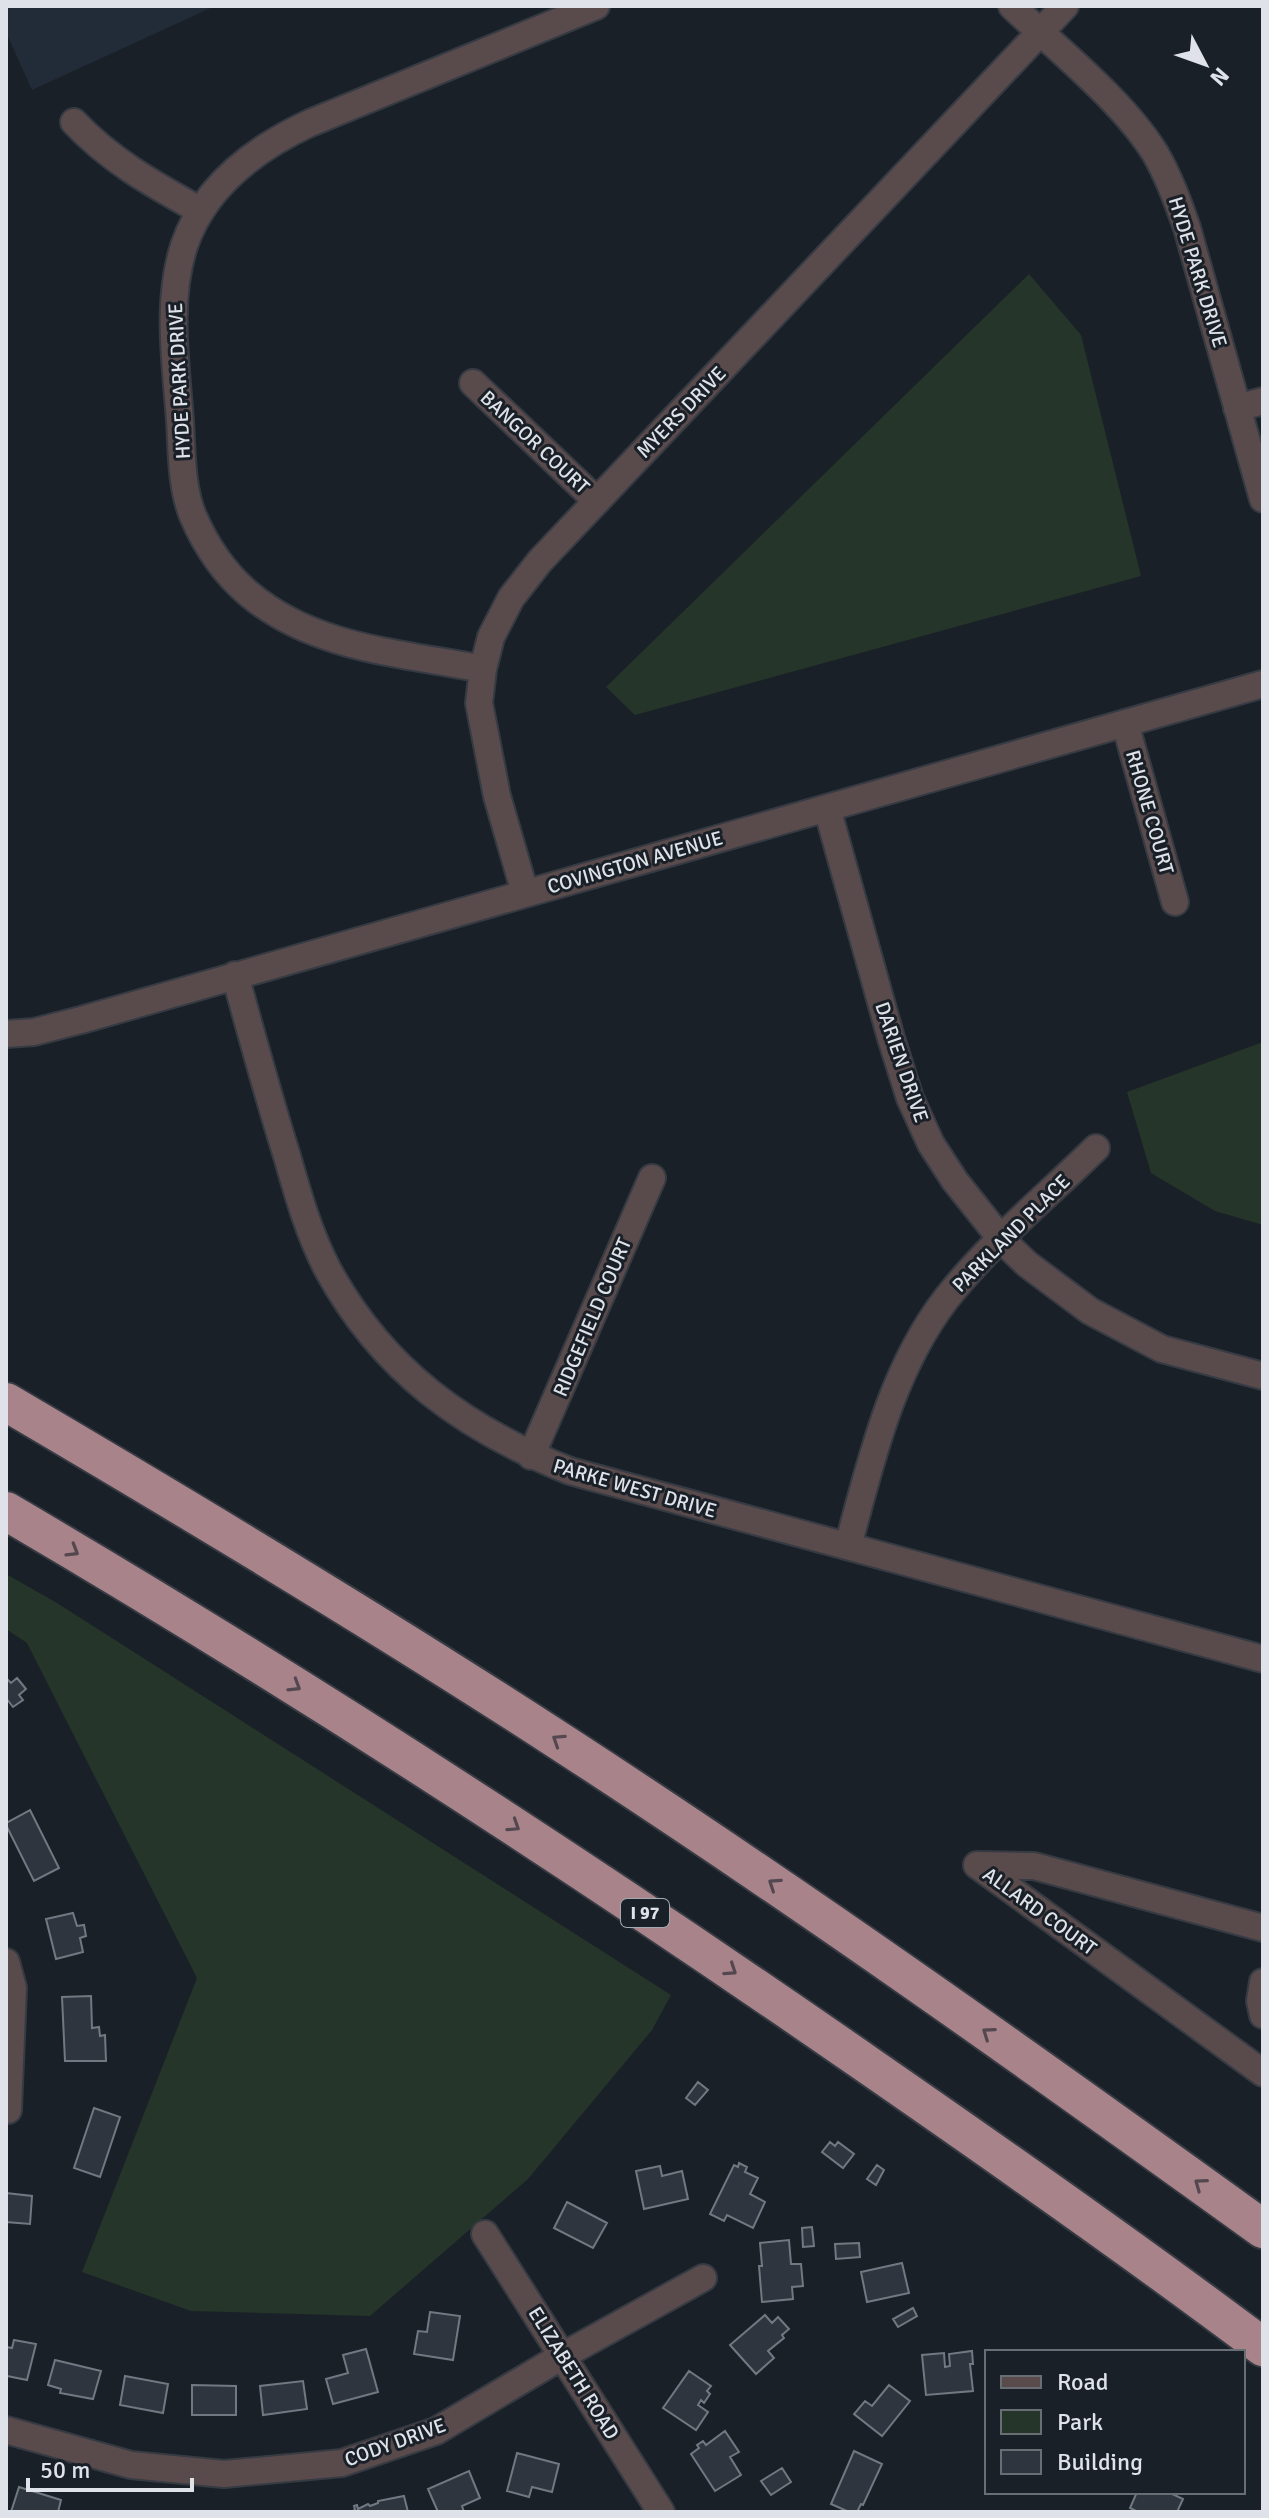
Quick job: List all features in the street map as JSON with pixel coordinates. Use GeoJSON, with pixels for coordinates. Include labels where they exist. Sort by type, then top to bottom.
{"type":"FeatureCollection","features":[{"type":"Feature","properties":{"kind":"highway"},"geometry":{"type":"LineString","coordinates":[[6,1402],[336,1599],[581,1755],[810,1908],[1263,2229]]}},
{"type":"Feature","properties":{"kind":"highway","name":"I 97"},"geometry":{"type":"LineString","coordinates":[[6,1511],[285,1680],[511,1824],[755,1986],[993,2152],[1263,2347]]}},
{"type":"Feature","properties":{"kind":"street","name":"HYDE PARK DRIVE"},"geometry":{"type":"LineString","coordinates":[[483,669],[341,642],[303,629],[247,593],[215,558],[192,514],[184,482],[174,327],[176,284],[184,245],[201,211],[223,181],[249,156],[282,135],[596,6]]}},
{"type":"Feature","properties":{"kind":"street","name":"HYDE PARK DRIVE"},"geometry":{"type":"LineString","coordinates":[[1012,6],[1126,115],[1154,152],[1173,188],[1263,499]]}},
{"type":"Feature","properties":{"kind":"street","name":"MYERS DRIVE"},"geometry":{"type":"LineString","coordinates":[[525,893],[497,796],[479,703],[491,637],[511,598],[540,561],[1065,6]]}},
{"type":"Feature","properties":{"kind":"street"},"geometry":{"type":"LineString","coordinates":[[74,122],[98,148],[122,165],[201,211]]}},
{"type":"Feature","properties":{"kind":"street","name":"BANGOR COURT"},"geometry":{"type":"LineString","coordinates":[[473,383],[597,501]]}},
{"type":"Feature","properties":{"kind":"street"},"geometry":{"type":"LineString","coordinates":[[1237,408],[1263,401]]}},
{"type":"Feature","properties":{"kind":"street","name":"COVINGTON AVENUE"},"geometry":{"type":"LineString","coordinates":[[6,1034],[34,1032],[1263,684]]}},
{"type":"Feature","properties":{"kind":"street","name":"RHONE COURT"},"geometry":{"type":"LineString","coordinates":[[1125,723],[1175,902]]}},
{"type":"Feature","properties":{"kind":"street","name":"DARIEN DRIVE"},"geometry":{"type":"LineString","coordinates":[[827,808],[910,1098],[931,1144],[955,1181],[1002,1240],[1058,1289],[1125,1331],[1162,1349],[1263,1376]]}},
{"type":"Feature","properties":{"kind":"street","name":"PARKE WEST DRIVE"},"geometry":{"type":"LineString","coordinates":[[235,975],[306,1220],[327,1268],[378,1344],[422,1385],[489,1435],[531,1456],[597,1479],[1263,1659]]}},
{"type":"Feature","properties":{"kind":"street","name":"PARKLAND PLACE"},"geometry":{"type":"LineString","coordinates":[[848,1546],[878,1435],[896,1388],[945,1301],[975,1265],[1096,1148]]}},
{"type":"Feature","properties":{"kind":"street","name":"RIDGEFIELD COURT"},"geometry":{"type":"LineString","coordinates":[[531,1456],[652,1178]]}},
{"type":"Feature","properties":{"kind":"street","name":"ALLARD COURT"},"geometry":{"type":"LineString","coordinates":[[1263,1928],[1034,1866],[977,1865],[1263,2073]]}},
{"type":"Feature","properties":{"kind":"street"},"geometry":{"type":"LineString","coordinates":[[6,1962],[13,1988],[8,2110]]}},
{"type":"Feature","properties":{"kind":"street"},"geometry":{"type":"LineString","coordinates":[[1263,1982],[1260,2001],[1263,2015]]}},
{"type":"Feature","properties":{"kind":"street","name":"ELIZABETH ROAD"},"geometry":{"type":"LineString","coordinates":[[485,2234],[661,2512]]}},
{"type":"Feature","properties":{"kind":"street","name":"CODY DRIVE"},"geometry":{"type":"LineString","coordinates":[[6,2430],[131,2465],[224,2474],[342,2463],[436,2431],[703,2278]]}},
{"type":"Feature","properties":{"kind":"shaded area"},"geometry":{"type":"Polygon","coordinates":[[[6,6],[215,6],[32,90],[6,32],[6,6]]]}},
{"type":"Feature","properties":{"kind":"green space"},"geometry":{"type":"Polygon","coordinates":[[[1029,274],[1081,335],[1141,576],[635,715],[606,687],[1029,274]]]}},
{"type":"Feature","properties":{"kind":"green space"},"geometry":{"type":"Polygon","coordinates":[[[1263,1042],[1263,1225],[1215,1211],[1151,1173],[1127,1092],[1263,1042]]]}},
{"type":"Feature","properties":{"kind":"green space"},"geometry":{"type":"Polygon","coordinates":[[[6,1574],[57,1603],[671,1995],[652,2030],[528,2179],[370,2316],[191,2311],[82,2272],[197,1978],[27,1643],[6,1629],[6,1574]]]}},
{"type":"Feature","properties":{"kind":"building"},"geometry":{"type":"Polygon","coordinates":[[[17,1678],[26,1689],[19,1695],[23,1700],[13,1707],[6,1698],[6,1682],[11,1683],[17,1678]]]}},
{"type":"Feature","properties":{"kind":"building"},"geometry":{"type":"Polygon","coordinates":[[[30,1810],[59,1868],[34,1881],[6,1825],[30,1810]]]}},
{"type":"Feature","properties":{"kind":"building"},"geometry":{"type":"Polygon","coordinates":[[[73,1913],[77,1926],[84,1925],[86,1936],[80,1938],[83,1952],[56,1959],[46,1919],[73,1913]]]}},
{"type":"Feature","properties":{"kind":"building"},"geometry":{"type":"Polygon","coordinates":[[[91,1996],[92,2028],[99,2027],[100,2036],[105,2035],[106,2061],[65,2061],[62,1997],[91,1996]]]}},
{"type":"Feature","properties":{"kind":"building"},"geometry":{"type":"Polygon","coordinates":[[[698,2082],[708,2090],[695,2105],[686,2098],[698,2082]]]}},
{"type":"Feature","properties":{"kind":"building"},"geometry":{"type":"Polygon","coordinates":[[[94,2108],[120,2117],[100,2177],[74,2168],[94,2108]]]}},
{"type":"Feature","properties":{"kind":"building"},"geometry":{"type":"Polygon","coordinates":[[[830,2142],[835,2146],[838,2142],[854,2154],[843,2168],[822,2152],[830,2142]]]}},
{"type":"Feature","properties":{"kind":"building"},"geometry":{"type":"Polygon","coordinates":[[[739,2163],[747,2167],[745,2172],[758,2178],[750,2194],[765,2202],[753,2228],[727,2215],[724,2221],[710,2214],[734,2165],[738,2167],[739,2163]]]}},
{"type":"Feature","properties":{"kind":"building"},"geometry":{"type":"Polygon","coordinates":[[[877,2165],[884,2170],[876,2185],[867,2179],[877,2165]]]}},
{"type":"Feature","properties":{"kind":"building"},"geometry":{"type":"Polygon","coordinates":[[[660,2166],[662,2176],[682,2171],[688,2199],[644,2209],[636,2171],[660,2166]]]}},
{"type":"Feature","properties":{"kind":"building"},"geometry":{"type":"Polygon","coordinates":[[[6,2193],[32,2196],[30,2224],[6,2222],[6,2193]]]}},
{"type":"Feature","properties":{"kind":"building"},"geometry":{"type":"Polygon","coordinates":[[[567,2202],[607,2223],[593,2248],[554,2228],[567,2202]]]}},
{"type":"Feature","properties":{"kind":"building"},"geometry":{"type":"Polygon","coordinates":[[[812,2227],[814,2246],[803,2247],[802,2228],[812,2227]]]}},
{"type":"Feature","properties":{"kind":"building"},"geometry":{"type":"Polygon","coordinates":[[[789,2240],[791,2264],[801,2264],[803,2286],[792,2287],[793,2299],[762,2302],[760,2243],[789,2240]]]}},
{"type":"Feature","properties":{"kind":"building"},"geometry":{"type":"Polygon","coordinates":[[[859,2243],[860,2257],[836,2259],[835,2244],[859,2243]]]}},
{"type":"Feature","properties":{"kind":"building"},"geometry":{"type":"Polygon","coordinates":[[[902,2263],[909,2293],[867,2302],[861,2272],[902,2263]]]}},
{"type":"Feature","properties":{"kind":"building"},"geometry":{"type":"Polygon","coordinates":[[[913,2308],[917,2316],[898,2327],[893,2319],[913,2308]]]}},
{"type":"Feature","properties":{"kind":"building"},"geometry":{"type":"Polygon","coordinates":[[[430,2312],[460,2316],[453,2360],[414,2354],[418,2331],[427,2332],[430,2312]]]}},
{"type":"Feature","properties":{"kind":"building"},"geometry":{"type":"Polygon","coordinates":[[[765,2315],[772,2323],[778,2317],[789,2329],[782,2335],[784,2338],[768,2351],[774,2358],[756,2374],[730,2345],[765,2315]]]}},
{"type":"Feature","properties":{"kind":"building"},"geometry":{"type":"Polygon","coordinates":[[[14,2340],[36,2344],[27,2380],[7,2376],[6,2383],[6,2347],[12,2348],[14,2340]]]}},
{"type":"Feature","properties":{"kind":"building"},"geometry":{"type":"Polygon","coordinates":[[[366,2349],[378,2392],[333,2404],[326,2379],[348,2373],[343,2355],[366,2349]]]}},
{"type":"Feature","properties":{"kind":"building"},"geometry":{"type":"Polygon","coordinates":[[[972,2351],[973,2391],[926,2395],[922,2355],[944,2353],[945,2367],[950,2366],[949,2354],[972,2351]]]}},
{"type":"Feature","properties":{"kind":"building"},"geometry":{"type":"Polygon","coordinates":[[[55,2360],[101,2371],[93,2399],[60,2393],[61,2389],[48,2385],[55,2360]]]}},
{"type":"Feature","properties":{"kind":"building"},"geometry":{"type":"Polygon","coordinates":[[[689,2371],[711,2386],[704,2403],[701,2400],[698,2405],[708,2412],[696,2430],[663,2408],[689,2371]]]}},
{"type":"Feature","properties":{"kind":"building"},"geometry":{"type":"Polygon","coordinates":[[[125,2376],[168,2384],[163,2413],[120,2405],[125,2376]]]}},
{"type":"Feature","properties":{"kind":"building"},"geometry":{"type":"Polygon","coordinates":[[[303,2381],[307,2409],[263,2415],[260,2386],[303,2381]]]}},
{"type":"Feature","properties":{"kind":"building"},"geometry":{"type":"Polygon","coordinates":[[[192,2385],[236,2386],[236,2415],[192,2415],[192,2385]]]}},
{"type":"Feature","properties":{"kind":"building"},"geometry":{"type":"Polygon","coordinates":[[[889,2385],[910,2401],[882,2436],[854,2414],[865,2401],[872,2406],[889,2385]]]}},
{"type":"Feature","properties":{"kind":"building"},"geometry":{"type":"Polygon","coordinates":[[[725,2431],[739,2452],[730,2457],[741,2475],[715,2491],[691,2454],[699,2448],[697,2445],[703,2441],[706,2445],[725,2431]]]}},
{"type":"Feature","properties":{"kind":"building"},"geometry":{"type":"Polygon","coordinates":[[[854,2451],[882,2464],[863,2505],[857,2512],[849,2512],[831,2504],[854,2451]]]}},
{"type":"Feature","properties":{"kind":"building"},"geometry":{"type":"Polygon","coordinates":[[[517,2453],[559,2464],[552,2492],[532,2487],[529,2497],[507,2491],[517,2453]]]}},
{"type":"Feature","properties":{"kind":"building"},"geometry":{"type":"Polygon","coordinates":[[[782,2468],[791,2482],[771,2495],[761,2481],[782,2468]]]}},
{"type":"Feature","properties":{"kind":"building"},"geometry":{"type":"Polygon","coordinates":[[[469,2471],[480,2498],[462,2506],[464,2512],[438,2512],[428,2489],[469,2471]]]}},
{"type":"Feature","properties":{"kind":"building"},"geometry":{"type":"Polygon","coordinates":[[[19,2487],[61,2500],[58,2512],[11,2512],[19,2487]]]}},
{"type":"Feature","properties":{"kind":"building"},"geometry":{"type":"Polygon","coordinates":[[[1136,2494],[1172,2494],[1183,2499],[1177,2512],[1138,2512],[1130,2508],[1136,2494]]]}},
{"type":"Feature","properties":{"kind":"building"},"geometry":{"type":"Polygon","coordinates":[[[404,2496],[408,2512],[351,2512],[357,2505],[358,2509],[404,2496]]]}}]}
